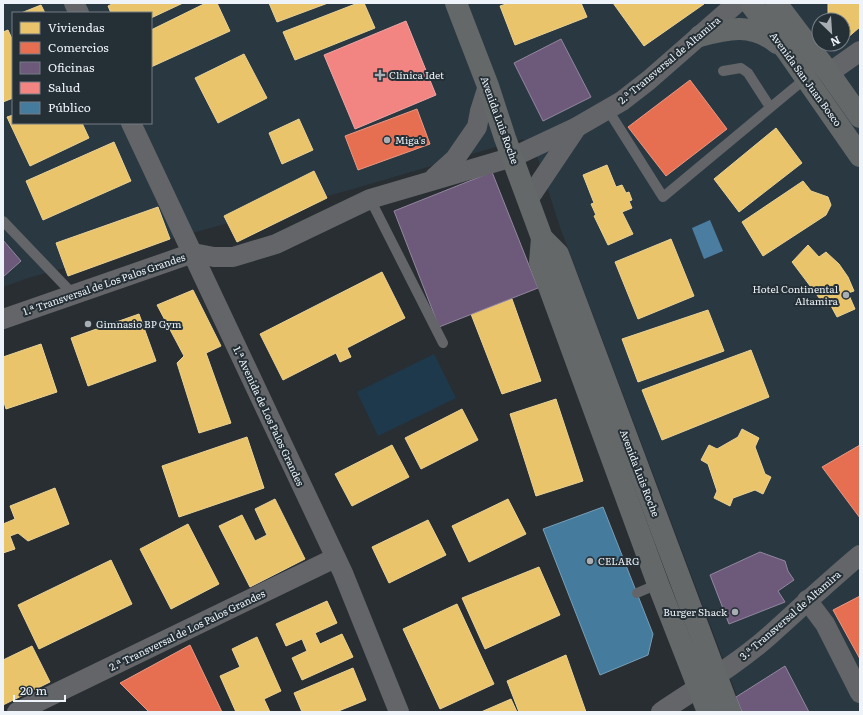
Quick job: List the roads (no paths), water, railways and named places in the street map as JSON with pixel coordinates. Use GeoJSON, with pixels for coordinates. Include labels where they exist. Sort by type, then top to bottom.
{"type":"FeatureCollection","features":[{"type":"Feature","properties":{"kind":"main road","name":"Avenida Luis Roche"},"geometry":{"type":"LineString","coordinates":[[456,3],[488,86],[505,138],[542,238],[558,254],[730,712]]}},
{"type":"Feature","properties":{"kind":"main road","name":"Avenida San Juan Bosco"},"geometry":{"type":"LineString","coordinates":[[750,3],[787,51],[860,156]]}},
{"type":"Feature","properties":{"kind":"main road"},"geometry":{"type":"LineString","coordinates":[[776,3],[860,117]]}},
{"type":"Feature","properties":{"kind":"main road"},"geometry":{"type":"LineString","coordinates":[[700,36],[722,30],[746,29],[759,31],[787,51]]}},
{"type":"Feature","properties":{"kind":"main road","name":"Avenida Luis Roche"},"geometry":{"type":"LineString","coordinates":[[542,238],[540,262],[658,584],[708,712]]}},
{"type":"Feature","properties":{"kind":"street"},"geometry":{"type":"LineString","coordinates":[[74,3],[78,12]]}},
{"type":"Feature","properties":{"kind":"street","name":"2.ª Transversal de Altamira"},"geometry":{"type":"LineString","coordinates":[[513,157],[577,127],[608,110],[649,80],[737,3]]}},
{"type":"Feature","properties":{"kind":"street"},"geometry":{"type":"LineString","coordinates":[[829,73],[860,51]]}},
{"type":"Feature","properties":{"kind":"street","name":"1.ª Transversal de Los Palos Grandes"},"geometry":{"type":"LineString","coordinates":[[431,181],[455,159],[477,127],[480,111],[488,86]]}},
{"type":"Feature","properties":{"kind":"street","name":"1.ª Avenida de Los Palos Grandes"},"geometry":{"type":"LineString","coordinates":[[131,124],[335,558],[399,712]]}},
{"type":"Feature","properties":{"kind":"street"},"geometry":{"type":"LineString","coordinates":[[528,200],[577,127]]}},
{"type":"Feature","properties":{"kind":"street","name":"1.ª Transversal de Los Palos Grandes"},"geometry":{"type":"LineString","coordinates":[[3,319],[193,254],[214,257],[233,257],[276,244],[370,200],[513,157]]}},
{"type":"Feature","properties":{"kind":"street","name":"3.ª Transversal de Altamira"},"geometry":{"type":"LineString","coordinates":[[661,712],[716,676],[768,636],[807,600],[860,555]]}},
{"type":"Feature","properties":{"kind":"street","name":"2.ª Transversal de Los Palos Grandes"},"geometry":{"type":"LineString","coordinates":[[17,712],[335,558]]}},
{"type":"Feature","properties":{"kind":"street"},"geometry":{"type":"LineString","coordinates":[[807,600],[825,624],[860,693]]}},
{"type":"Feature","properties":{"kind":"lane"},"geometry":{"type":"LineString","coordinates":[[723,71],[741,68],[748,73],[770,107]]}},
{"type":"Feature","properties":{"kind":"lane"},"geometry":{"type":"LineString","coordinates":[[608,110],[663,197],[806,78]]}},
{"type":"Feature","properties":{"kind":"lane"},"geometry":{"type":"LineString","coordinates":[[370,200],[443,343]]}},
{"type":"Feature","properties":{"kind":"lane"},"geometry":{"type":"LineString","coordinates":[[3,221],[69,290]]}},
{"type":"Feature","properties":{"kind":"lane"},"geometry":{"type":"LineString","coordinates":[[637,593],[658,584]]}},
{"type":"Feature","properties":{"kind":"water"},"geometry":{"type":"Polygon","coordinates":[[[710,220],[723,251],[704,259],[692,228],[710,220]]]}},
{"type":"Feature","properties":{"kind":"place","name":"Clínica Idet"},"geometry":{"type":"Point","coordinates":[380,75]}},
{"type":"Feature","properties":{"kind":"place","name":"Miga's"},"geometry":{"type":"Point","coordinates":[387,140]}},
{"type":"Feature","properties":{"kind":"place","name":"Hotel Continental Altamira"},"geometry":{"type":"Point","coordinates":[846,295]}},
{"type":"Feature","properties":{"kind":"place","name":"Gimnasio BP Gym"},"geometry":{"type":"Point","coordinates":[88,324]}},
{"type":"Feature","properties":{"kind":"place","name":"CELARG"},"geometry":{"type":"Point","coordinates":[590,561]}},
{"type":"Feature","properties":{"kind":"place","name":"Burger Shack"},"geometry":{"type":"Point","coordinates":[735,612]}}]}
